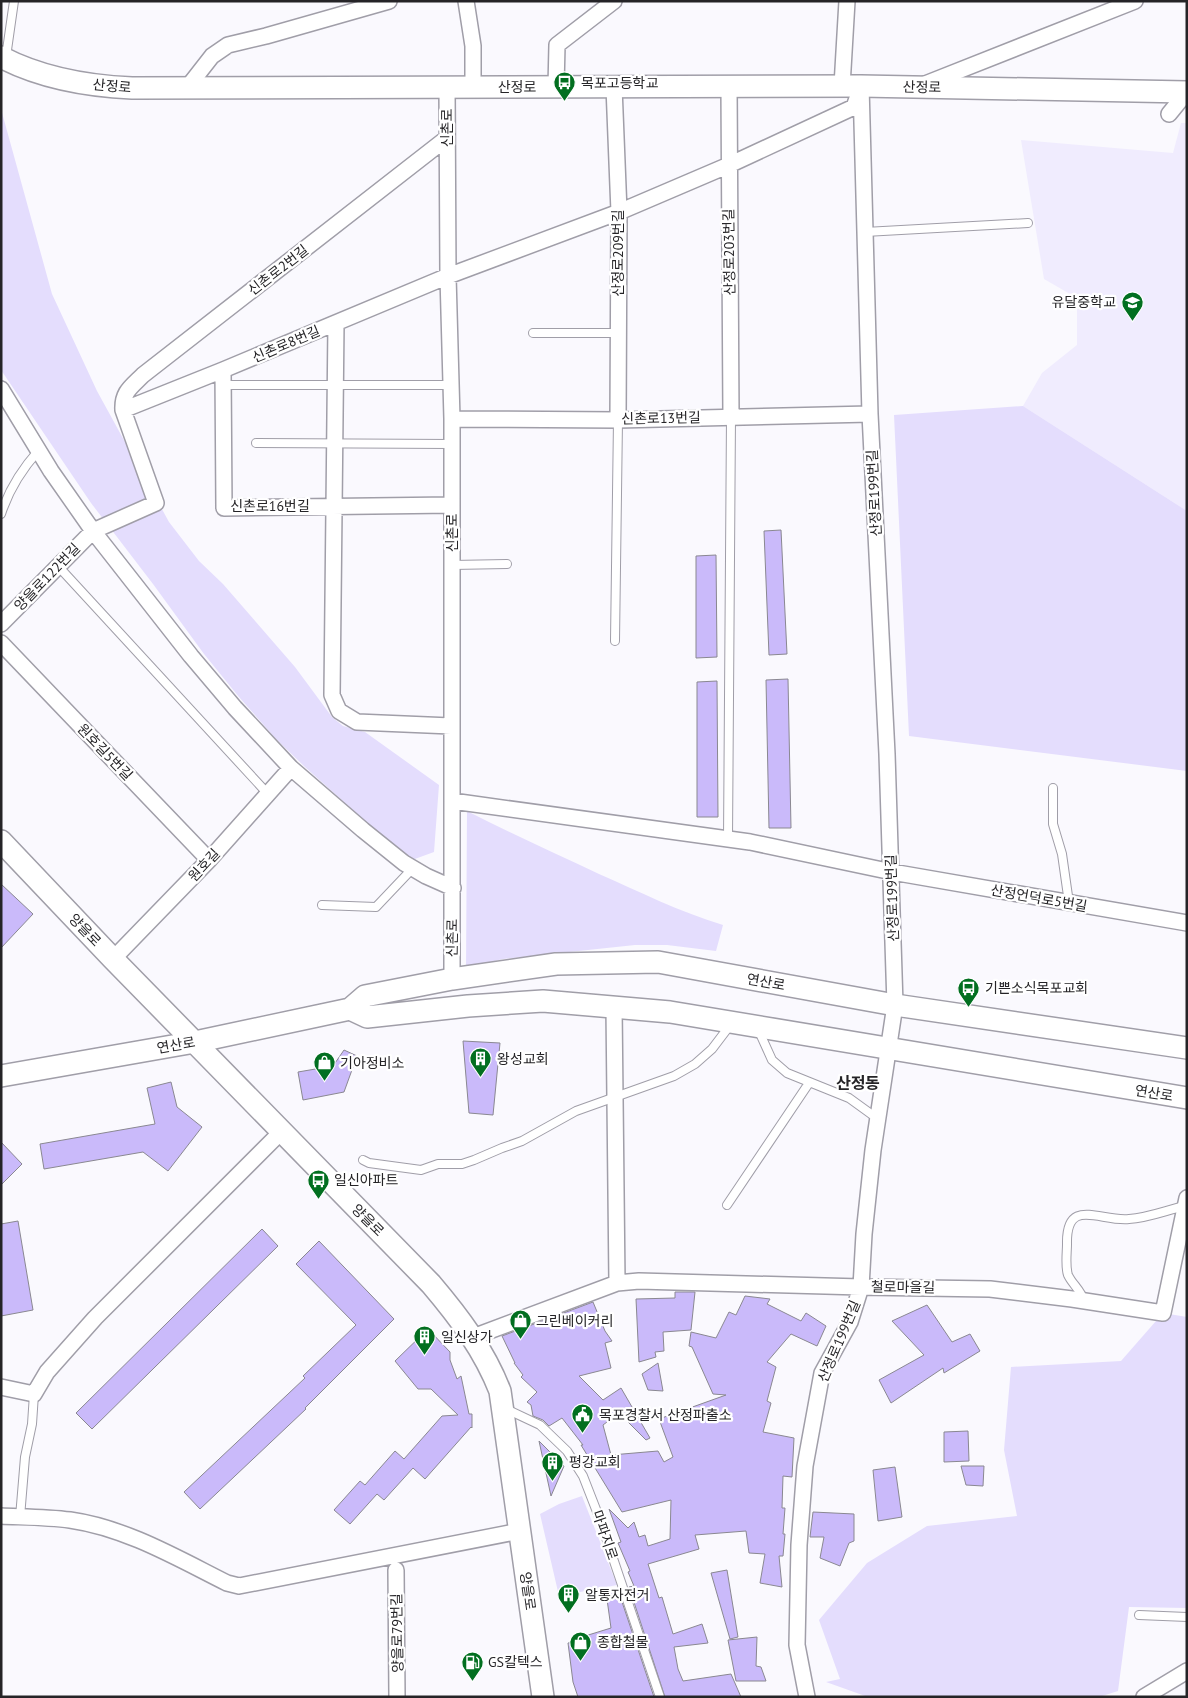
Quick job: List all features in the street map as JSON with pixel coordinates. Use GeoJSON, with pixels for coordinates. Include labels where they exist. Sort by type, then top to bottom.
{"type":"FeatureCollection","features":[{"type":"Feature","properties":{"kind":"street"},"geometry":{"type":"LineString","coordinates":[[187,88],[212,56],[228,45],[389,1]]}},
{"type":"Feature","properties":{"kind":"street"},"geometry":{"type":"LineString","coordinates":[[466,1],[473,46],[473,87]]}},
{"type":"Feature","properties":{"kind":"street"},"geometry":{"type":"LineString","coordinates":[[556,87],[558,45],[614,1]]}},
{"type":"Feature","properties":{"kind":"street","name":"산정로199번길"},"geometry":{"type":"LineString","coordinates":[[807,1697],[797,1644],[799,1545],[805,1466],[822,1373],[850,1322],[861,1287],[864,1234],[878,1119],[895,1005],[892,872],[870,414],[865,232],[846,1]]}},
{"type":"Feature","properties":{"kind":"street"},"geometry":{"type":"LineString","coordinates":[[918,87],[1135,1]]}},
{"type":"Feature","properties":{"kind":"street","name":"산정로"},"geometry":{"type":"LineString","coordinates":[[3,58],[44,73],[102,86],[132,88],[852,86],[1187,92]]}},
{"type":"Feature","properties":{"kind":"street","name":"산정로203번길"},"geometry":{"type":"LineString","coordinates":[[729,86],[731,417]]}},
{"type":"Feature","properties":{"kind":"street","name":"신촌로8번길"},"geometry":{"type":"LineString","coordinates":[[123,410],[224,378],[336,323],[448,276],[619,212],[729,165],[854,107],[852,86]]}},
{"type":"Feature","properties":{"kind":"street","name":"산정로209번길"},"geometry":{"type":"LineString","coordinates":[[614,87],[619,212],[618,420]]}},
{"type":"Feature","properties":{"kind":"street","name":"신촌로"},"geometry":{"type":"LineString","coordinates":[[447,88],[448,276],[452,419],[452,979]]}},
{"type":"Feature","properties":{"kind":"street"},"geometry":{"type":"LineString","coordinates":[[1169,114],[1187,92]]}},
{"type":"Feature","properties":{"kind":"street","name":"신촌로2번길"},"geometry":{"type":"LineString","coordinates":[[123,410],[122,399],[126,392],[143,375],[447,138]]}},
{"type":"Feature","properties":{"kind":"street"},"geometry":{"type":"LineString","coordinates":[[336,323],[332,695],[339,711],[357,722],[451,726]]}},
{"type":"Feature","properties":{"kind":"street","name":"신촌로16번길"},"geometry":{"type":"LineString","coordinates":[[224,378],[224,508],[452,505]]}},
{"type":"Feature","properties":{"kind":"street"},"geometry":{"type":"LineString","coordinates":[[1,389],[51,471],[93,530],[235,708],[291,768],[344,815],[413,868],[453,888]]}},
{"type":"Feature","properties":{"kind":"street"},"geometry":{"type":"LineString","coordinates":[[93,530],[156,503],[123,410]]}},
{"type":"Feature","properties":{"kind":"street","name":"신촌로13번길"},"geometry":{"type":"LineString","coordinates":[[452,419],[618,420],[870,414]]}},
{"type":"Feature","properties":{"kind":"street","name":"양을로122번길"},"geometry":{"type":"LineString","coordinates":[[1,624],[93,530]]}},
{"type":"Feature","properties":{"kind":"street","name":"원호길5번길"},"geometry":{"type":"LineString","coordinates":[[1,643],[209,860]]}},
{"type":"Feature","properties":{"kind":"street","name":"원호길"},"geometry":{"type":"LineString","coordinates":[[113,959],[209,860],[291,768]]}},
{"type":"Feature","properties":{"kind":"street","name":"산정언덕로5번길"},"geometry":{"type":"LineString","coordinates":[[452,801],[750,842],[892,872],[1187,923]]}},
{"type":"Feature","properties":{"kind":"street","name":"양을로"},"geometry":{"type":"LineString","coordinates":[[1,841],[113,959],[431,1284],[473,1337],[492,1370],[500,1391],[543,1697]]}},
{"type":"Feature","properties":{"kind":"street","name":"연산로"},"geometry":{"type":"LineString","coordinates":[[1,1076],[195,1042],[350,1009],[365,996],[452,979],[556,964],[658,962],[895,1005],[1187,1048]]}},
{"type":"Feature","properties":{"kind":"street","name":"연산로"},"geometry":{"type":"LineString","coordinates":[[350,1009],[367,1017],[468,1006],[543,1001],[670,1012],[1187,1098]]}},
{"type":"Feature","properties":{"kind":"street"},"geometry":{"type":"LineString","coordinates":[[614,1007],[617,1283]]}},
{"type":"Feature","properties":{"kind":"street"},"geometry":{"type":"LineString","coordinates":[[1,1387],[34,1394],[47,1372],[95,1318],[281,1132]]}},
{"type":"Feature","properties":{"kind":"street","name":"철로마을길"},"geometry":{"type":"LineString","coordinates":[[473,1337],[617,1283],[639,1281],[861,1287],[990,1288],[1164,1313],[1186,1202]]}},
{"type":"Feature","properties":{"kind":"street"},"geometry":{"type":"LineString","coordinates":[[1,1516],[72,1520],[118,1532],[227,1583],[239,1586],[520,1531]]}},
{"type":"Feature","properties":{"kind":"street","name":"양을로79번길"},"geometry":{"type":"LineString","coordinates":[[396,1570],[398,1697]]}},
{"type":"Feature","properties":{"kind":"street"},"geometry":{"type":"LineString","coordinates":[[1144,1697],[1187,1671]]}},
{"type":"Feature","properties":{"kind":"lane"},"geometry":{"type":"LineString","coordinates":[[3,58],[14,1]]}},
{"type":"Feature","properties":{"kind":"lane"},"geometry":{"type":"LineString","coordinates":[[865,232],[1028,223]]}},
{"type":"Feature","properties":{"kind":"lane"},"geometry":{"type":"LineString","coordinates":[[533,333],[618,334]]}},
{"type":"Feature","properties":{"kind":"lane"},"geometry":{"type":"LineString","coordinates":[[224,378],[335,385],[451,385]]}},
{"type":"Feature","properties":{"kind":"lane"},"geometry":{"type":"LineString","coordinates":[[728,839],[731,417]]}},
{"type":"Feature","properties":{"kind":"lane"},"geometry":{"type":"LineString","coordinates":[[615,641],[618,420]]}},
{"type":"Feature","properties":{"kind":"lane"},"geometry":{"type":"LineString","coordinates":[[256,443],[452,444]]}},
{"type":"Feature","properties":{"kind":"lane"},"geometry":{"type":"LineString","coordinates":[[1,514],[6,496],[26,464],[39,450]]}},
{"type":"Feature","properties":{"kind":"lane"},"geometry":{"type":"LineString","coordinates":[[452,565],[507,564]]}},
{"type":"Feature","properties":{"kind":"lane"},"geometry":{"type":"LineString","coordinates":[[58,566],[268,794]]}},
{"type":"Feature","properties":{"kind":"lane"},"geometry":{"type":"LineString","coordinates":[[1052,788],[1053,824],[1062,854],[1069,903]]}},
{"type":"Feature","properties":{"kind":"lane"},"geometry":{"type":"LineString","coordinates":[[322,905],[376,907],[413,868]]}},
{"type":"Feature","properties":{"kind":"lane"},"geometry":{"type":"LineString","coordinates":[[363,1160],[369,1163],[421,1170],[438,1164],[462,1164],[522,1141],[576,1111],[674,1076],[695,1064],[712,1049],[732,1023]]}},
{"type":"Feature","properties":{"kind":"lane"},"geometry":{"type":"LineString","coordinates":[[757,1027],[772,1060],[787,1073],[849,1098],[878,1119]]}},
{"type":"Feature","properties":{"kind":"lane"},"geometry":{"type":"LineString","coordinates":[[727,1205],[810,1082]]}},
{"type":"Feature","properties":{"kind":"lane"},"geometry":{"type":"LineString","coordinates":[[1084,1301],[1082,1295],[1067,1274],[1067,1234],[1069,1224],[1075,1217],[1083,1214],[1129,1219],[1186,1202]]}},
{"type":"Feature","properties":{"kind":"lane"},"geometry":{"type":"LineString","coordinates":[[20,1517],[34,1394]]}},
{"type":"Feature","properties":{"kind":"lane","name":"마파지로"},"geometry":{"type":"LineString","coordinates":[[502,1407],[540,1425],[566,1451],[583,1476],[660,1697]]}},
{"type":"Feature","properties":{"kind":"lane"},"geometry":{"type":"LineString","coordinates":[[1139,1615],[1187,1617]]}},
{"type":"Feature","properties":{"kind":"shaded area"},"geometry":{"type":"Polygon","coordinates":[[[1,109],[52,294],[97,391],[169,522],[199,561],[223,584],[295,667],[332,717],[343,726],[365,732],[439,785],[434,852],[412,860],[374,829],[275,738],[204,654],[91,503],[1,370],[1,109]]]}},
{"type":"Feature","properties":{"kind":"shaded area","name":"유달중학교"},"geometry":{"type":"Polygon","coordinates":[[[1181,123],[1187,123],[1187,511],[1023,406],[1042,373],[1077,345],[1077,298],[1044,279],[1021,140],[1173,153],[1181,123]]]}},
{"type":"Feature","properties":{"kind":"shaded area"},"geometry":{"type":"Polygon","coordinates":[[[1023,406],[1187,511],[1187,771],[909,736],[894,415],[1023,406]]]}},
{"type":"Feature","properties":{"kind":"shaded area"},"geometry":{"type":"Polygon","coordinates":[[[467,811],[645,895],[723,925],[716,951],[667,945],[635,945],[503,959],[466,968],[467,811]]]}},
{"type":"Feature","properties":{"kind":"shaded area"},"geometry":{"type":"Polygon","coordinates":[[[1163,1313],[1187,1317],[1187,1608],[1129,1607],[1118,1691],[1099,1697],[868,1697],[826,1682],[840,1679],[819,1620],[867,1563],[927,1526],[1017,1516],[1004,1450],[1011,1367],[1121,1361],[1163,1313]]]}},
{"type":"Feature","properties":{"kind":"shaded area"},"geometry":{"type":"Polygon","coordinates":[[[582,1496],[617,1585],[559,1596],[540,1514],[559,1504],[582,1496]]]}},
{"type":"Feature","properties":{"kind":"building"},"geometry":{"type":"Polygon","coordinates":[[[781,530],[787,654],[769,655],[764,531],[781,530]]]}},
{"type":"Feature","properties":{"kind":"building"},"geometry":{"type":"Polygon","coordinates":[[[716,555],[717,657],[696,658],[696,556],[716,555]]]}},
{"type":"Feature","properties":{"kind":"building"},"geometry":{"type":"Polygon","coordinates":[[[788,679],[791,828],[769,828],[766,680],[788,679]]]}},
{"type":"Feature","properties":{"kind":"building"},"geometry":{"type":"Polygon","coordinates":[[[717,681],[718,817],[697,817],[697,682],[717,681]]]}},
{"type":"Feature","properties":{"kind":"building"},"geometry":{"type":"Polygon","coordinates":[[[1,884],[33,914],[1,948],[1,884]]]}},
{"type":"Feature","properties":{"kind":"building","name":"왕성교회"},"geometry":{"type":"Polygon","coordinates":[[[463,1041],[500,1043],[493,1115],[469,1113],[463,1041]]]}},
{"type":"Feature","properties":{"kind":"building","name":"기아정비소"},"geometry":{"type":"Polygon","coordinates":[[[344,1050],[357,1056],[344,1092],[303,1100],[298,1072],[333,1066],[344,1050]]]}},
{"type":"Feature","properties":{"kind":"building"},"geometry":{"type":"Polygon","coordinates":[[[171,1082],[177,1107],[202,1127],[168,1171],[143,1152],[44,1169],[40,1144],[155,1124],[147,1088],[171,1082]]]}},
{"type":"Feature","properties":{"kind":"building"},"geometry":{"type":"Polygon","coordinates":[[[1,1142],[22,1164],[1,1185],[1,1142]]]}},
{"type":"Feature","properties":{"kind":"building"},"geometry":{"type":"Polygon","coordinates":[[[18,1221],[33,1310],[1,1316],[1,1224],[18,1221]]]}},
{"type":"Feature","properties":{"kind":"building"},"geometry":{"type":"Polygon","coordinates":[[[262,1229],[278,1246],[92,1429],[76,1413],[262,1229]]]}},
{"type":"Feature","properties":{"kind":"building"},"geometry":{"type":"Polygon","coordinates":[[[319,1241],[394,1319],[306,1409],[200,1509],[184,1492],[305,1378],[303,1376],[356,1325],[296,1264],[319,1241]]]}},
{"type":"Feature","properties":{"kind":"building"},"geometry":{"type":"Polygon","coordinates":[[[675,1292],[695,1292],[691,1330],[663,1332],[664,1351],[655,1352],[656,1357],[639,1362],[636,1299],[675,1298],[675,1292]]]}},
{"type":"Feature","properties":{"kind":"building"},"geometry":{"type":"Polygon","coordinates":[[[745,1296],[770,1299],[767,1304],[801,1321],[806,1313],[826,1326],[817,1346],[791,1334],[767,1362],[776,1367],[767,1401],[771,1403],[763,1432],[794,1438],[792,1477],[783,1476],[782,1508],[785,1508],[783,1534],[785,1534],[783,1556],[779,1556],[782,1587],[760,1583],[765,1554],[749,1553],[746,1531],[695,1535],[699,1549],[648,1564],[659,1598],[662,1597],[673,1634],[702,1624],[708,1643],[674,1647],[678,1669],[683,1681],[731,1674],[741,1697],[665,1697],[629,1587],[634,1586],[618,1543],[621,1542],[609,1509],[628,1528],[634,1522],[639,1537],[645,1535],[648,1546],[670,1539],[671,1500],[622,1512],[581,1445],[583,1445],[562,1418],[549,1426],[543,1420],[533,1416],[531,1405],[527,1402],[537,1392],[521,1377],[523,1375],[514,1363],[502,1336],[593,1302],[605,1331],[612,1341],[605,1343],[611,1368],[579,1376],[603,1400],[621,1388],[650,1438],[646,1440],[619,1413],[603,1425],[611,1455],[658,1451],[664,1462],[673,1457],[659,1419],[726,1395],[713,1394],[692,1347],[689,1346],[691,1332],[716,1338],[729,1312],[736,1315],[745,1296]]]}},
{"type":"Feature","properties":{"kind":"building"},"geometry":{"type":"Polygon","coordinates":[[[927,1305],[952,1342],[970,1334],[980,1351],[944,1373],[943,1368],[891,1403],[879,1380],[924,1355],[892,1321],[927,1305]]]}},
{"type":"Feature","properties":{"kind":"building"},"geometry":{"type":"Polygon","coordinates":[[[428,1329],[450,1352],[450,1360],[457,1379],[461,1376],[469,1414],[472,1414],[472,1428],[425,1479],[413,1468],[384,1500],[377,1494],[350,1524],[334,1510],[360,1481],[365,1485],[395,1451],[404,1459],[442,1416],[458,1415],[431,1389],[418,1389],[395,1361],[428,1329]]]}},
{"type":"Feature","properties":{"kind":"building"},"geometry":{"type":"Polygon","coordinates":[[[658,1363],[663,1391],[648,1390],[642,1374],[658,1363]]]}},
{"type":"Feature","properties":{"kind":"building"},"geometry":{"type":"Polygon","coordinates":[[[968,1431],[969,1461],[944,1462],[944,1432],[968,1431]]]}},
{"type":"Feature","properties":{"kind":"building","name":"평강교회"},"geometry":{"type":"Polygon","coordinates":[[[539,1441],[564,1466],[551,1496],[539,1441]]]}},
{"type":"Feature","properties":{"kind":"building"},"geometry":{"type":"Polygon","coordinates":[[[961,1466],[984,1466],[983,1486],[966,1485],[961,1466]]]}},
{"type":"Feature","properties":{"kind":"building"},"geometry":{"type":"Polygon","coordinates":[[[895,1467],[902,1517],[878,1521],[873,1470],[895,1467]]]}},
{"type":"Feature","properties":{"kind":"building"},"geometry":{"type":"Polygon","coordinates":[[[813,1512],[854,1514],[854,1541],[849,1543],[840,1566],[820,1558],[824,1537],[810,1537],[813,1512]]]}},
{"type":"Feature","properties":{"kind":"building"},"geometry":{"type":"Polygon","coordinates":[[[727,1570],[738,1637],[730,1639],[711,1573],[727,1570]]]}},
{"type":"Feature","properties":{"kind":"building"},"geometry":{"type":"Polygon","coordinates":[[[618,1590],[654,1697],[578,1697],[573,1682],[568,1643],[573,1642],[572,1640],[611,1628],[606,1592],[618,1590]]]}},
{"type":"Feature","properties":{"kind":"building"},"geometry":{"type":"Polygon","coordinates":[[[757,1637],[756,1666],[761,1667],[766,1681],[736,1681],[728,1640],[757,1637]]]}},
{"type":"Feature","properties":{"kind":"place","name":"목포고등학교"},"geometry":{"type":"Point","coordinates":[565,102]}},
{"type":"Feature","properties":{"kind":"place","name":"유달중학교"},"geometry":{"type":"Point","coordinates":[1132,321]}},
{"type":"Feature","properties":{"kind":"place","name":"기쁜소식목포교회"},"geometry":{"type":"Point","coordinates":[969,1007]}},
{"type":"Feature","properties":{"kind":"place","name":"왕성교회"},"geometry":{"type":"Point","coordinates":[481,1078]}},
{"type":"Feature","properties":{"kind":"place","name":"기아정비소"},"geometry":{"type":"Point","coordinates":[324,1082]}},
{"type":"Feature","properties":{"kind":"place","name":"일신아파트"},"geometry":{"type":"Point","coordinates":[318,1199]}},
{"type":"Feature","properties":{"kind":"place","name":"그린베이커리"},"geometry":{"type":"Point","coordinates":[520,1340]}},
{"type":"Feature","properties":{"kind":"place","name":"일신상가"},"geometry":{"type":"Point","coordinates":[425,1356]}},
{"type":"Feature","properties":{"kind":"place","name":"목포경찰서 산정파출소"},"geometry":{"type":"Point","coordinates":[583,1434]}},
{"type":"Feature","properties":{"kind":"place","name":"평강교회"},"geometry":{"type":"Point","coordinates":[553,1481]}},
{"type":"Feature","properties":{"kind":"place","name":"알통자전거"},"geometry":{"type":"Point","coordinates":[569,1614]}},
{"type":"Feature","properties":{"kind":"place","name":"종합철물"},"geometry":{"type":"Point","coordinates":[581,1661]}},
{"type":"Feature","properties":{"kind":"place","name":"GS칼텍스"},"geometry":{"type":"Point","coordinates":[472,1681]}},
{"type":"Feature","properties":{"kind":"district","name":"산정동"},"geometry":{"type":"Point","coordinates":[858,1083]}}]}
